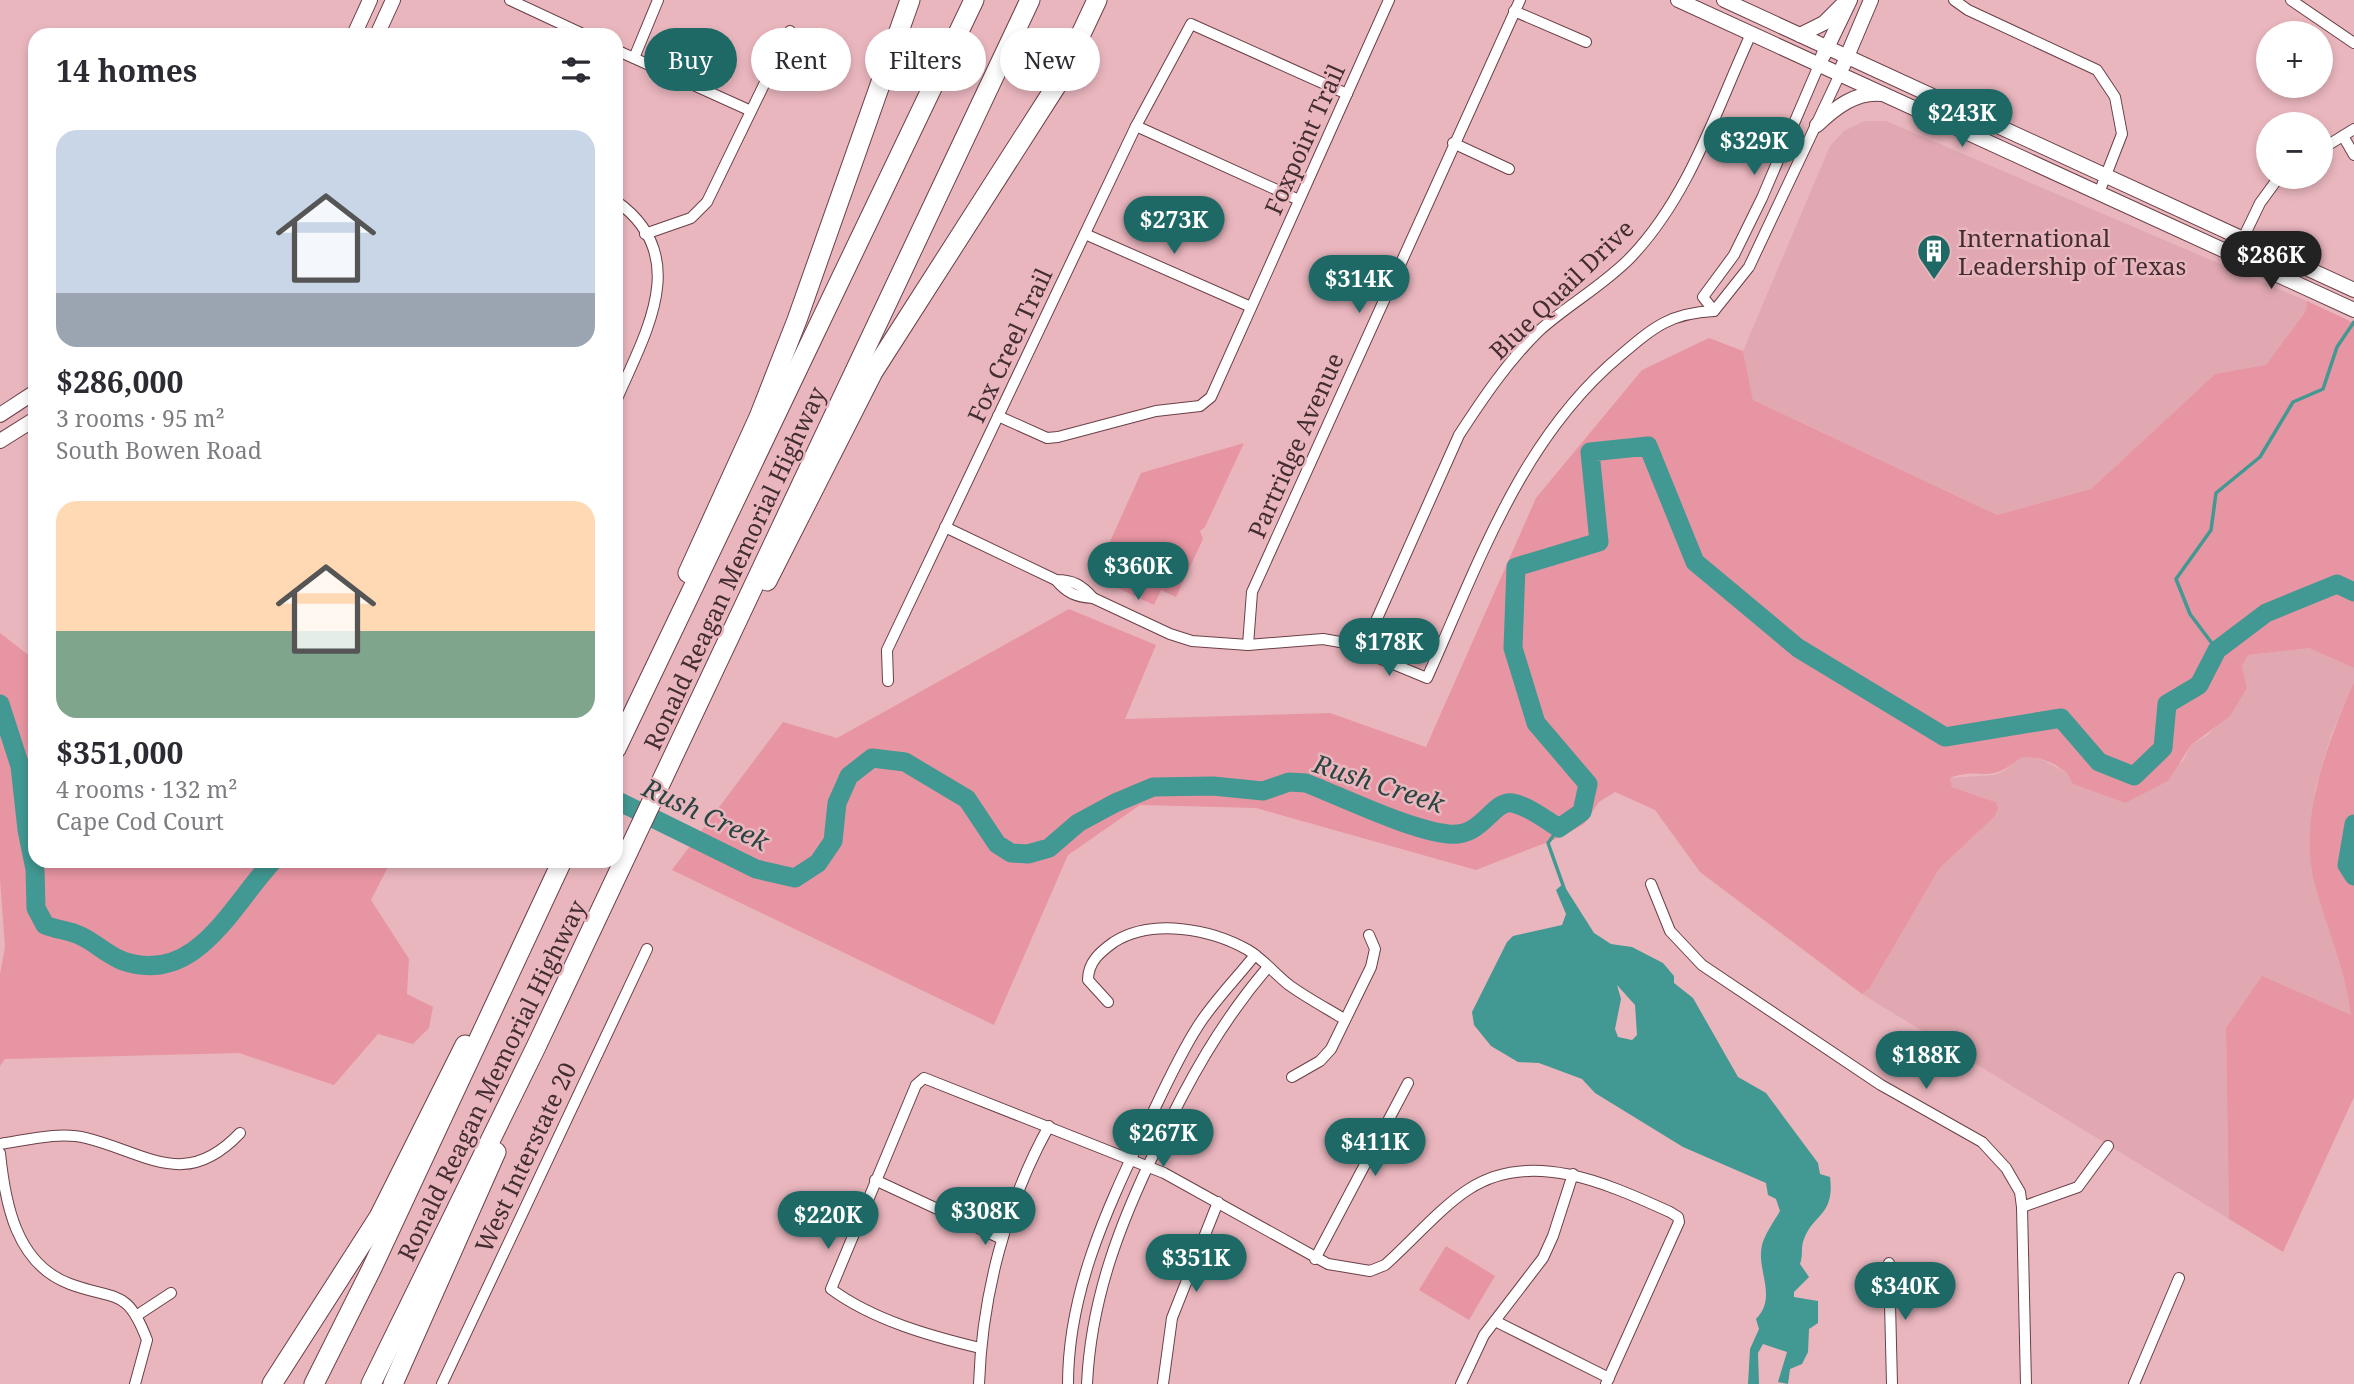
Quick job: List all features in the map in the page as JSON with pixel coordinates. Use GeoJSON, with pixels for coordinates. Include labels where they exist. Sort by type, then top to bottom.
{"type":"FeatureCollection","features":[{"type":"Feature","properties":{"kind":"highway"},"geometry":{"type":"LineString","coordinates":[[639,701],[698,548],[759,416],[797,320],[910,0]]}},
{"type":"Feature","properties":{"kind":"highway","name":"Ronald Reagan Memorial Highway"},"geometry":{"type":"LineString","coordinates":[[623,734],[974,0]]}},
{"type":"Feature","properties":{"kind":"highway","name":"Ronald Reagan Memorial Highway"},"geometry":{"type":"LineString","coordinates":[[623,862],[1030,0]]}},
{"type":"Feature","properties":{"kind":"highway"},"geometry":{"type":"LineString","coordinates":[[711,679],[784,552],[873,372],[1058,83],[1097,0]]}},
{"type":"Feature","properties":{"kind":"highway","name":"Ronald Reagan Memorial Highway"},"geometry":{"type":"LineString","coordinates":[[314,1384],[407,1194],[559,868]]}},
{"type":"Feature","properties":{"kind":"highway","name":"Ronald Reagan Memorial Highway"},"geometry":{"type":"LineString","coordinates":[[371,1384],[620,868]]}},
{"type":"Feature","properties":{"kind":"highway"},"geometry":{"type":"LineString","coordinates":[[272,1384],[379,1217],[450,1072],[526,938]]}},
{"type":"Feature","properties":{"kind":"highway"},"geometry":{"type":"LineString","coordinates":[[393,1384],[483,1188],[536,1047]]}},
{"type":"Feature","properties":{"kind":"main road"},"geometry":{"type":"LineString","coordinates":[[357,28],[370,0]]}},
{"type":"Feature","properties":{"kind":"main road"},"geometry":{"type":"LineString","coordinates":[[380,28],[393,0]]}},
{"type":"Feature","properties":{"kind":"main road"},"geometry":{"type":"LineString","coordinates":[[1678,0],[2354,310]]}},
{"type":"Feature","properties":{"kind":"main road"},"geometry":{"type":"LineString","coordinates":[[1724,0],[2354,290]]}},
{"type":"Feature","properties":{"kind":"main road"},"geometry":{"type":"LineString","coordinates":[[1819,65],[1848,0]]}},
{"type":"Feature","properties":{"kind":"main road"},"geometry":{"type":"LineString","coordinates":[[1800,35],[1824,23],[1848,0]]}},
{"type":"Feature","properties":{"kind":"main road"},"geometry":{"type":"LineString","coordinates":[[1840,74],[1871,0]]}},
{"type":"Feature","properties":{"kind":"main road"},"geometry":{"type":"LineString","coordinates":[[1817,125],[1844,102],[1862,96],[1885,95]]}},
{"type":"Feature","properties":{"kind":"main road"},"geometry":{"type":"LineString","coordinates":[[0,415],[28,397]]}},
{"type":"Feature","properties":{"kind":"main road"},"geometry":{"type":"LineString","coordinates":[[0,442],[28,424]]}},
{"type":"Feature","properties":{"kind":"street"},"geometry":{"type":"LineString","coordinates":[[510,0],[570,28]]}},
{"type":"Feature","properties":{"kind":"street"},"geometry":{"type":"LineString","coordinates":[[634,58],[658,0]]}},
{"type":"Feature","properties":{"kind":"street","name":"Foxpoint Trail"},"geometry":{"type":"LineString","coordinates":[[998,416],[1047,438],[1156,411],[1200,406],[1211,397],[1389,0]]}},
{"type":"Feature","properties":{"kind":"street","name":"Partridge Avenue"},"geometry":{"type":"LineString","coordinates":[[1248,645],[1252,592],[1520,0]]}},
{"type":"Feature","properties":{"kind":"street"},"geometry":{"type":"LineString","coordinates":[[1954,0],[1968,10],[2097,70],[2115,97],[2122,134],[2099,193]]}},
{"type":"Feature","properties":{"kind":"street"},"geometry":{"type":"LineString","coordinates":[[2291,0],[2354,43]]}},
{"type":"Feature","properties":{"kind":"street"},"geometry":{"type":"LineString","coordinates":[[1514,11],[1586,42]]}},
{"type":"Feature","properties":{"kind":"street","name":"Fox Creel Trail"},"geometry":{"type":"LineString","coordinates":[[888,681],[887,650],[1136,126],[1191,24],[1347,94]]}},
{"type":"Feature","properties":{"kind":"street","name":"Blue Quail Drive"},"geometry":{"type":"LineString","coordinates":[[1363,650],[1459,435],[1513,359],[1541,330],[1606,280],[1654,228],[1683,186],[1752,34]]}},
{"type":"Feature","properties":{"kind":"street"},"geometry":{"type":"LineString","coordinates":[[623,53],[751,111]]}},
{"type":"Feature","properties":{"kind":"street"},"geometry":{"type":"LineString","coordinates":[[1714,311],[1703,297],[1734,255],[1819,65]]}},
{"type":"Feature","properties":{"kind":"street"},"geometry":{"type":"LineString","coordinates":[[945,527],[1056,580],[1070,580],[1084,587],[1093,598],[1185,639],[1248,645],[1322,639],[1363,650],[1427,678],[1523,469],[1571,402],[1660,323],[1688,312],[1714,311],[1749,267],[1840,74]]}},
{"type":"Feature","properties":{"kind":"street"},"geometry":{"type":"LineString","coordinates":[[645,234],[691,218],[707,202],[761,91]]}},
{"type":"Feature","properties":{"kind":"street"},"geometry":{"type":"LineString","coordinates":[[1136,126],[1299,200]]}},
{"type":"Feature","properties":{"kind":"street"},"geometry":{"type":"LineString","coordinates":[[2333,142],[2354,129]]}},
{"type":"Feature","properties":{"kind":"street"},"geometry":{"type":"LineString","coordinates":[[2343,136],[2354,155]]}},
{"type":"Feature","properties":{"kind":"street"},"geometry":{"type":"LineString","coordinates":[[1453,143],[1509,169]]}},
{"type":"Feature","properties":{"kind":"street"},"geometry":{"type":"LineString","coordinates":[[2235,255],[2260,203],[2270,189]]}},
{"type":"Feature","properties":{"kind":"street"},"geometry":{"type":"LineString","coordinates":[[623,206],[645,234],[657,262],[657,304],[623,384]]}},
{"type":"Feature","properties":{"kind":"street"},"geometry":{"type":"LineString","coordinates":[[1085,234],[1251,307]]}},
{"type":"Feature","properties":{"kind":"street"},"geometry":{"type":"LineString","coordinates":[[1651,884],[1671,931],[1702,965],[1881,1084],[1982,1142],[2006,1168],[2020,1192],[2022,1207],[2026,1384]]}},
{"type":"Feature","properties":{"kind":"street"},"geometry":{"type":"LineString","coordinates":[[1108,1002],[1092,986],[1088,971],[1102,951],[1121,938],[1151,930],[1202,932],[1226,939],[1255,956],[1305,996],[1344,1019]]}},
{"type":"Feature","properties":{"kind":"street"},"geometry":{"type":"LineString","coordinates":[[1292,1077],[1320,1061],[1331,1049],[1371,967],[1375,949],[1369,935]]}},
{"type":"Feature","properties":{"kind":"street","name":"West Interstate 20"},"geometry":{"type":"LineString","coordinates":[[442,1384],[647,948]]}},
{"type":"Feature","properties":{"kind":"street"},"geometry":{"type":"LineString","coordinates":[[1068,1384],[1072,1326],[1083,1279],[1101,1226],[1130,1160],[1199,1025],[1255,956]]}},
{"type":"Feature","properties":{"kind":"street"},"geometry":{"type":"LineString","coordinates":[[1087,1384],[1094,1317],[1106,1266],[1131,1199],[1190,1076],[1217,1032],[1268,967]]}},
{"type":"Feature","properties":{"kind":"street"},"geometry":{"type":"LineString","coordinates":[[980,1348],[931,1337],[863,1308],[831,1289],[920,1079],[927,1078],[1147,1167],[1218,1202],[1315,1259],[1348,1270],[1370,1271],[1385,1265],[1468,1189],[1499,1174],[1573,1174],[1605,1183],[1678,1217],[1679,1222],[1608,1381],[1495,1321]]}},
{"type":"Feature","properties":{"kind":"street"},"geometry":{"type":"LineString","coordinates":[[1315,1259],[1408,1083]]}},
{"type":"Feature","properties":{"kind":"street"},"geometry":{"type":"LineString","coordinates":[[979,1384],[980,1348],[1002,1239],[1010,1213],[1049,1126]]}},
{"type":"Feature","properties":{"kind":"street"},"geometry":{"type":"LineString","coordinates":[[0,1144],[69,1135],[86,1138],[160,1163],[181,1166],[207,1157],[231,1143],[240,1133]]}},
{"type":"Feature","properties":{"kind":"street"},"geometry":{"type":"LineString","coordinates":[[2022,1207],[2078,1187],[2108,1146]]}},
{"type":"Feature","properties":{"kind":"street"},"geometry":{"type":"LineString","coordinates":[[0,1153],[5,1216],[30,1253],[46,1269],[69,1283],[111,1294],[128,1303],[136,1316],[147,1340],[135,1384]]}},
{"type":"Feature","properties":{"kind":"street"},"geometry":{"type":"LineString","coordinates":[[1461,1384],[1475,1351],[1543,1258],[1573,1174]]}},
{"type":"Feature","properties":{"kind":"street"},"geometry":{"type":"LineString","coordinates":[[875,1180],[1002,1239]]}},
{"type":"Feature","properties":{"kind":"street"},"geometry":{"type":"LineString","coordinates":[[1163,1384],[1172,1318],[1218,1202]]}},
{"type":"Feature","properties":{"kind":"street"},"geometry":{"type":"LineString","coordinates":[[1889,1262],[1892,1384]]}},
{"type":"Feature","properties":{"kind":"street"},"geometry":{"type":"LineString","coordinates":[[2134,1384],[2179,1278]]}},
{"type":"Feature","properties":{"kind":"street"},"geometry":{"type":"LineString","coordinates":[[136,1316],[172,1293]]}},
{"type":"Feature","properties":{"kind":"shaded area"},"geometry":{"type":"Polygon","coordinates":[[[1864,121],[1886,121],[2307,301],[2306,311],[2266,366],[2215,374],[2091,489],[1997,515],[1753,400],[1743,351],[1830,146],[1844,131],[1864,121]]]}},
{"type":"Feature","properties":{"kind":"shaded area"},"geometry":{"type":"Polygon","coordinates":[[[2307,301],[2354,323],[2354,668],[2309,648],[2248,655],[2242,666],[2247,688],[2230,716],[2191,745],[2168,781],[2125,803],[2073,784],[2067,773],[2039,758],[2022,757],[2000,771],[1970,773],[1950,778],[1952,787],[1995,802],[1998,808],[1995,816],[1939,869],[1869,989],[1862,994],[1700,872],[1655,810],[1615,792],[1599,802],[1584,824],[1561,837],[1476,870],[1256,808],[1140,805],[1068,855],[994,1025],[672,870],[783,722],[837,738],[1069,609],[1156,645],[1125,719],[1330,713],[1426,747],[1536,498],[1642,370],[1709,338],[1743,351],[1753,400],[1997,515],[2091,489],[2215,374],[2266,365],[2306,311],[2307,301]]]}},
{"type":"Feature","properties":{"kind":"shaded area"},"geometry":{"type":"Polygon","coordinates":[[[1244,443],[1205,527],[1200,531],[1203,539],[1176,597],[1161,590],[1154,605],[1094,577],[1141,473],[1244,443]]]}},
{"type":"Feature","properties":{"kind":"shaded area"},"geometry":{"type":"Polygon","coordinates":[[[0,633],[28,655],[28,868],[387,868],[371,900],[409,959],[407,994],[433,1007],[429,1028],[413,1044],[378,1034],[334,1085],[239,1053],[5,1059],[0,1066],[0,974],[5,947],[0,880],[0,633]]]}},
{"type":"Feature","properties":{"kind":"shaded area"},"geometry":{"type":"Polygon","coordinates":[[[2309,648],[2354,668],[2354,682],[2331,735],[2315,789],[2311,842],[2352,1016],[2226,1028],[2229,1219],[1862,994],[1869,989],[1939,869],[1995,816],[1995,802],[1952,787],[1950,778],[1994,775],[2022,757],[2039,758],[2067,773],[2073,784],[2125,803],[2183,761],[2191,745],[2208,735],[2247,688],[2242,666],[2248,655],[2309,648]]]}},
{"type":"Feature","properties":{"kind":"shaded area"},"geometry":{"type":"Polygon","coordinates":[[[2354,682],[2354,1097],[2283,1252],[2229,1219],[2226,1028],[2262,976],[2351,1015],[2341,966],[2315,885],[2310,860],[2310,834],[2325,755],[2354,682]]]}},
{"type":"Feature","properties":{"kind":"shaded area"},"geometry":{"type":"Polygon","coordinates":[[[1446,1246],[1495,1276],[1469,1320],[1419,1290],[1446,1246]]]}},
{"type":"Feature","properties":{"kind":"water"},"geometry":{"type":"Polygon","coordinates":[[[1563,884],[1594,933],[1611,944],[1632,947],[1663,963],[1674,976],[1674,983],[1693,998],[1738,1077],[1766,1093],[1818,1163],[1820,1174],[1830,1177],[1829,1200],[1802,1245],[1800,1264],[1809,1277],[1794,1292],[1794,1297],[1818,1301],[1818,1323],[1809,1329],[1808,1352],[1802,1364],[1790,1369],[1788,1384],[1778,1382],[1787,1352],[1763,1344],[1758,1353],[1759,1384],[1748,1384],[1750,1349],[1759,1329],[1756,1319],[1762,1311],[1766,1293],[1762,1245],[1780,1211],[1776,1199],[1768,1195],[1766,1183],[1683,1147],[1595,1093],[1582,1079],[1539,1063],[1518,1062],[1491,1046],[1474,1025],[1472,1012],[1507,942],[1513,936],[1562,925],[1566,914],[1556,890],[1563,884]],[[1617,985],[1621,999],[1615,1029],[1618,1037],[1632,1040],[1637,1035],[1635,1005],[1617,985]]]}},
{"type":"Feature","properties":{"kind":"waterway"},"geometry":{"type":"LineString","coordinates":[[2217,650],[2190,614],[2176,579],[2211,530],[2216,493],[2260,457],[2293,402],[2323,389],[2337,347],[2354,322]]}},
{"type":"Feature","properties":{"kind":"waterway","name":"Rush Creek"},"geometry":{"type":"LineString","coordinates":[[623,803],[756,869],[795,878],[818,863],[833,841],[837,803],[849,776],[872,758],[905,762],[967,799],[997,844],[1011,853],[1028,854],[1049,848],[1078,823],[1153,787],[1213,786],[1263,791],[1289,782],[1306,783],[1396,820],[1448,834],[1460,834],[1470,830],[1498,807],[1512,803],[1530,810],[1559,828],[1582,812],[1588,784],[1536,723],[1513,648],[1516,567],[1599,542],[1590,452],[1648,446],[1695,562],[1798,648],[1945,737],[2061,718],[2099,762],[2134,776],[2163,748],[2167,704],[2199,685],[2217,650],[2266,613],[2337,584],[2354,592]]}},
{"type":"Feature","properties":{"kind":"waterway","name":"Rush Creek"},"geometry":{"type":"LineString","coordinates":[[0,704],[20,766],[28,835]]}},
{"type":"Feature","properties":{"kind":"waterway","name":"Rush Creek"},"geometry":{"type":"LineString","coordinates":[[2354,824],[2347,865],[2354,876]]}},
{"type":"Feature","properties":{"kind":"waterway"},"geometry":{"type":"LineString","coordinates":[[1559,828],[1548,843],[1564,888]]}},
{"type":"Feature","properties":{"kind":"waterway","name":"Rush Creek"},"geometry":{"type":"LineString","coordinates":[[35,868],[36,908],[45,925],[81,936],[123,961],[149,966],[171,962],[191,952],[210,937],[267,868]]}},
{"type":"Feature","properties":{"kind":"place","name":"International Leadership of Texas"},"geometry":{"type":"Point","coordinates":[1934,281]}}]}
